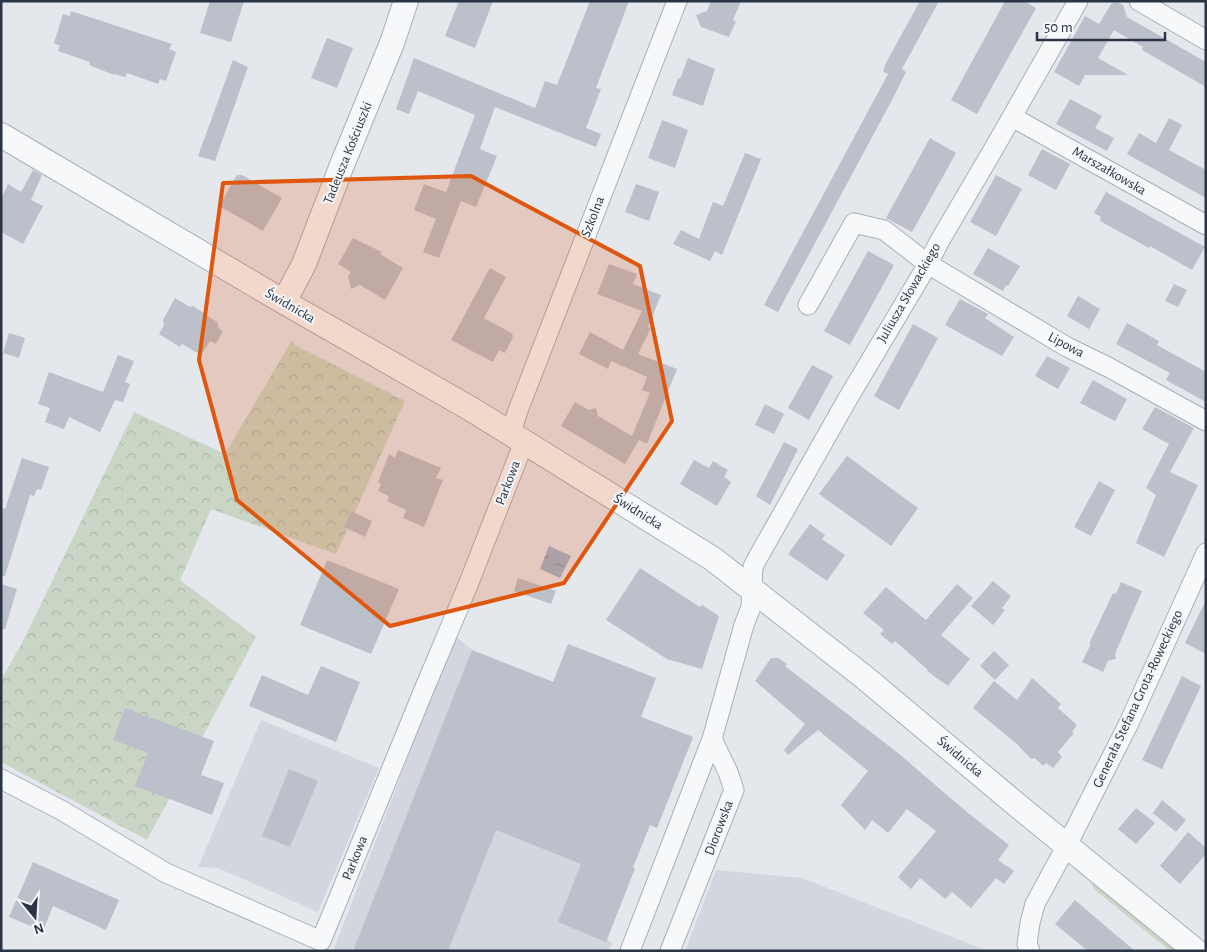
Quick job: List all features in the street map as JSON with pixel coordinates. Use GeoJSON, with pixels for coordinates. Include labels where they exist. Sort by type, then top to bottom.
{"type":"FeatureCollection","features":[{"type":"Feature","properties":{"kind":"street","name":"Tadeusza Kościuszki"},"geometry":{"type":"LineString","coordinates":[[284,302],[304,264],[392,44],[406,1]]}},
{"type":"Feature","properties":{"kind":"street","name":"Szkolna"},"geometry":{"type":"LineString","coordinates":[[517,438],[521,403],[677,1]]}},
{"type":"Feature","properties":{"kind":"street","name":"Juliusza Słowackiego"},"geometry":{"type":"LineString","coordinates":[[753,589],[754,566],[764,545],[928,264],[1078,1]]}},
{"type":"Feature","properties":{"kind":"street"},"geometry":{"type":"LineString","coordinates":[[1139,1],[1206,40]]}},
{"type":"Feature","properties":{"kind":"street","name":"Marszałkowska"},"geometry":{"type":"LineString","coordinates":[[1012,117],[1206,225]]}},
{"type":"Feature","properties":{"kind":"street","name":"Świdnicka"},"geometry":{"type":"LineString","coordinates":[[1,135],[517,438],[713,559],[864,677],[1196,951]]}},
{"type":"Feature","properties":{"kind":"street","name":"Lipowa"},"geometry":{"type":"LineString","coordinates":[[808,305],[854,223],[884,230],[928,264],[1067,347],[1108,367],[1206,421]]}},
{"type":"Feature","properties":{"kind":"street","name":"Parkowa"},"geometry":{"type":"LineString","coordinates":[[1,779],[61,810],[166,873],[321,941],[468,585],[517,438]]}},
{"type":"Feature","properties":{"kind":"street","name":"Generała Stefana Grota-Roweckiego"},"geometry":{"type":"LineString","coordinates":[[1030,951],[1027,944],[1035,904],[1130,723],[1206,553]]}},
{"type":"Feature","properties":{"kind":"street"},"geometry":{"type":"LineString","coordinates":[[630,951],[712,740],[744,625],[751,607],[753,589]]}},
{"type":"Feature","properties":{"kind":"street","name":"Diorowska"},"geometry":{"type":"LineString","coordinates":[[670,951],[734,790],[728,772],[712,740]]}},
{"type":"Feature","properties":{"kind":"street"},"geometry":{"type":"LineString","coordinates":[[700,773],[718,769],[728,772]]}},
{"type":"Feature","properties":{"kind":"highlighted area"},"geometry":{"type":"Polygon","coordinates":[[[471,176],[640,266],[672,421],[564,583],[390,626],[237,500],[199,360],[223,183],[471,176]]]}},
{"type":"Feature","properties":{"kind":"shaded area"},"geometry":{"type":"Polygon","coordinates":[[[455,636],[472,650],[693,737],[657,828],[650,825],[633,867],[635,869],[607,939],[612,943],[609,951],[333,951],[455,636]]]}},
{"type":"Feature","properties":{"kind":"shaded area"},"geometry":{"type":"Polygon","coordinates":[[[261,720],[379,768],[318,912],[218,868],[198,867],[261,720]]]}},
{"type":"Feature","properties":{"kind":"shaded area"},"geometry":{"type":"Polygon","coordinates":[[[716,870],[802,878],[988,951],[685,951],[716,870]]]}},
{"type":"Feature","properties":{"kind":"green space"},"geometry":{"type":"Polygon","coordinates":[[[292,340],[295,345],[405,401],[336,554],[211,509],[180,580],[256,637],[147,840],[1,762],[1,680],[22,643],[134,412],[225,454],[292,340]]]}},
{"type":"Feature","properties":{"kind":"green space"},"geometry":{"type":"Polygon","coordinates":[[[1095,882],[1178,951],[1170,951],[1093,888],[1092,884],[1095,882]]]}},
{"type":"Feature","properties":{"kind":"water"},"geometry":{"type":"Polygon","coordinates":[[[549,546],[571,556],[560,578],[540,569],[549,546]]]}},
{"type":"Feature","properties":{"kind":"building"},"geometry":{"type":"Polygon","coordinates":[[[210,1],[244,1],[231,42],[200,33],[210,1]]]}},
{"type":"Feature","properties":{"kind":"building"},"geometry":{"type":"Polygon","coordinates":[[[459,1],[493,1],[475,48],[445,36],[459,1]]]}},
{"type":"Feature","properties":{"kind":"building"},"geometry":{"type":"Polygon","coordinates":[[[590,1],[629,1],[596,88],[601,89],[586,128],[601,134],[596,147],[495,107],[480,149],[497,156],[476,207],[461,201],[439,258],[423,252],[436,219],[414,210],[424,184],[446,192],[475,115],[418,91],[409,114],[396,109],[414,58],[535,108],[545,81],[557,85],[590,1]]]}},
{"type":"Feature","properties":{"kind":"building"},"geometry":{"type":"Polygon","coordinates":[[[711,1],[741,1],[733,20],[736,21],[729,37],[701,27],[696,15],[707,11],[711,1]]]}},
{"type":"Feature","properties":{"kind":"building"},"geometry":{"type":"Polygon","coordinates":[[[920,1],[939,1],[902,69],[906,72],[892,100],[778,312],[764,305],[888,74],[883,71],[887,61],[920,1]]]}},
{"type":"Feature","properties":{"kind":"building"},"geometry":{"type":"Polygon","coordinates":[[[1005,1],[1024,1],[1036,8],[977,114],[951,100],[1005,1]]]}},
{"type":"Feature","properties":{"kind":"building"},"geometry":{"type":"Polygon","coordinates":[[[1117,2],[1123,5],[1127,17],[1206,62],[1206,87],[1142,50],[1143,47],[1114,30],[1098,58],[1128,75],[1085,75],[1079,86],[1054,72],[1085,16],[1099,24],[1111,4],[1117,2]]]}},
{"type":"Feature","properties":{"kind":"building"},"geometry":{"type":"Polygon","coordinates":[[[71,11],[172,44],[169,49],[176,52],[166,81],[160,79],[158,84],[127,73],[125,77],[114,75],[89,65],[90,62],[58,51],[60,46],[54,43],[63,14],[70,16],[71,11]]]}},
{"type":"Feature","properties":{"kind":"building"},"geometry":{"type":"Polygon","coordinates":[[[327,38],[353,48],[337,88],[311,78],[327,38]]]}},
{"type":"Feature","properties":{"kind":"building"},"geometry":{"type":"Polygon","coordinates":[[[688,58],[715,69],[703,106],[672,95],[688,58]]]}},
{"type":"Feature","properties":{"kind":"building"},"geometry":{"type":"Polygon","coordinates":[[[233,60],[248,67],[215,161],[198,156],[233,60]]]}},
{"type":"Feature","properties":{"kind":"building"},"geometry":{"type":"Polygon","coordinates":[[[1070,99],[1102,116],[1095,128],[1114,138],[1107,151],[1056,124],[1070,99]]]}},
{"type":"Feature","properties":{"kind":"building"},"geometry":{"type":"Polygon","coordinates":[[[1169,118],[1182,125],[1169,150],[1206,170],[1206,198],[1127,154],[1139,133],[1156,143],[1169,118]]]}},
{"type":"Feature","properties":{"kind":"building"},"geometry":{"type":"Polygon","coordinates":[[[662,120],[688,130],[675,168],[648,158],[662,120]]]}},
{"type":"Feature","properties":{"kind":"building"},"geometry":{"type":"Polygon","coordinates":[[[930,138],[956,153],[912,232],[886,218],[930,138]]]}},
{"type":"Feature","properties":{"kind":"building"},"geometry":{"type":"Polygon","coordinates":[[[1042,149],[1070,164],[1056,190],[1028,175],[1042,149]]]}},
{"type":"Feature","properties":{"kind":"building"},"geometry":{"type":"Polygon","coordinates":[[[745,153],[761,159],[722,255],[715,251],[710,261],[673,244],[681,230],[699,239],[713,202],[723,206],[745,153]]]}},
{"type":"Feature","properties":{"kind":"building"},"geometry":{"type":"Polygon","coordinates":[[[33,170],[42,175],[31,200],[43,206],[23,244],[1,232],[1,199],[8,184],[21,192],[33,170]]]}},
{"type":"Feature","properties":{"kind":"building"},"geometry":{"type":"Polygon","coordinates":[[[237,175],[242,175],[282,198],[263,231],[219,206],[237,175]]]}},
{"type":"Feature","properties":{"kind":"building"},"geometry":{"type":"Polygon","coordinates":[[[996,175],[1022,189],[996,236],[970,222],[996,175]]]}},
{"type":"Feature","properties":{"kind":"building"},"geometry":{"type":"Polygon","coordinates":[[[636,184],[659,192],[649,221],[625,212],[636,184]]]}},
{"type":"Feature","properties":{"kind":"building"},"geometry":{"type":"Polygon","coordinates":[[[1106,192],[1205,247],[1192,270],[1100,221],[1101,217],[1094,213],[1106,192]]]}},
{"type":"Feature","properties":{"kind":"building"},"geometry":{"type":"Polygon","coordinates":[[[353,238],[382,252],[380,254],[403,268],[385,300],[360,285],[351,289],[348,276],[351,272],[338,264],[353,238]]]}},
{"type":"Feature","properties":{"kind":"building"},"geometry":{"type":"Polygon","coordinates":[[[988,248],[1020,266],[1003,291],[973,274],[988,248]]]}},
{"type":"Feature","properties":{"kind":"building"},"geometry":{"type":"Polygon","coordinates":[[[868,251],[894,265],[850,345],[824,331],[868,251]]]}},
{"type":"Feature","properties":{"kind":"building"},"geometry":{"type":"Polygon","coordinates":[[[609,264],[637,274],[633,284],[661,295],[648,327],[651,328],[638,354],[677,369],[647,444],[639,440],[625,464],[561,426],[575,402],[589,410],[596,408],[598,416],[632,436],[650,393],[642,390],[647,377],[611,361],[608,369],[579,354],[590,332],[623,350],[642,311],[597,294],[609,264]]]}},
{"type":"Feature","properties":{"kind":"building"},"geometry":{"type":"Polygon","coordinates":[[[490,268],[506,277],[484,318],[513,334],[505,353],[499,350],[493,362],[451,340],[490,268]]]}},
{"type":"Feature","properties":{"kind":"building"},"geometry":{"type":"Polygon","coordinates":[[[1174,284],[1187,290],[1178,307],[1165,301],[1174,284]]]}},
{"type":"Feature","properties":{"kind":"building"},"geometry":{"type":"Polygon","coordinates":[[[1078,296],[1100,309],[1089,329],[1067,316],[1078,296]]]}},
{"type":"Feature","properties":{"kind":"building"},"geometry":{"type":"Polygon","coordinates":[[[175,298],[190,307],[193,306],[217,322],[219,329],[223,331],[216,344],[210,341],[201,355],[182,344],[180,347],[159,334],[164,325],[163,320],[175,298]]]}},
{"type":"Feature","properties":{"kind":"building"},"geometry":{"type":"Polygon","coordinates":[[[960,299],[988,314],[985,318],[1014,337],[1002,356],[945,325],[960,299]]]}},
{"type":"Feature","properties":{"kind":"building"},"geometry":{"type":"Polygon","coordinates":[[[1127,323],[1159,341],[1157,345],[1206,372],[1206,402],[1166,380],[1170,373],[1116,344],[1127,323]]]}},
{"type":"Feature","properties":{"kind":"building"},"geometry":{"type":"Polygon","coordinates":[[[913,324],[938,338],[899,410],[874,396],[913,324]]]}},
{"type":"Feature","properties":{"kind":"building"},"geometry":{"type":"Polygon","coordinates":[[[9,333],[25,338],[19,358],[3,353],[9,333]]]}},
{"type":"Feature","properties":{"kind":"building"},"geometry":{"type":"Polygon","coordinates":[[[118,355],[134,361],[125,382],[130,384],[123,402],[115,400],[100,432],[69,417],[64,429],[45,422],[50,408],[38,404],[49,372],[103,392],[118,355]]]}},
{"type":"Feature","properties":{"kind":"building"},"geometry":{"type":"Polygon","coordinates":[[[1047,356],[1070,368],[1058,389],[1035,376],[1047,356]]]}},
{"type":"Feature","properties":{"kind":"building"},"geometry":{"type":"Polygon","coordinates":[[[812,365],[833,376],[809,420],[788,408],[812,365]]]}},
{"type":"Feature","properties":{"kind":"building"},"geometry":{"type":"Polygon","coordinates":[[[1093,380],[1127,399],[1115,421],[1080,403],[1093,380]]]}},
{"type":"Feature","properties":{"kind":"building"},"geometry":{"type":"Polygon","coordinates":[[[765,404],[784,414],[774,434],[755,425],[765,404]]]}},
{"type":"Feature","properties":{"kind":"building"},"geometry":{"type":"Polygon","coordinates":[[[1155,407],[1194,428],[1170,472],[1198,485],[1164,557],[1136,543],[1156,495],[1146,488],[1169,444],[1142,429],[1155,407]]]}},
{"type":"Feature","properties":{"kind":"building"},"geometry":{"type":"Polygon","coordinates":[[[784,442],[798,449],[770,505],[756,496],[784,442]]]}},
{"type":"Feature","properties":{"kind":"building"},"geometry":{"type":"Polygon","coordinates":[[[398,450],[441,468],[436,478],[443,480],[424,527],[403,518],[406,510],[387,501],[389,496],[378,491],[381,484],[378,482],[389,454],[395,458],[398,450]]]}},
{"type":"Feature","properties":{"kind":"building"},"geometry":{"type":"Polygon","coordinates":[[[847,456],[918,508],[891,546],[819,494],[847,456]]]}},
{"type":"Feature","properties":{"kind":"building"},"geometry":{"type":"Polygon","coordinates":[[[22,458],[49,467],[41,490],[37,489],[34,496],[30,495],[5,576],[1,576],[1,508],[5,509],[22,458]]]}},
{"type":"Feature","properties":{"kind":"building"},"geometry":{"type":"Polygon","coordinates":[[[694,460],[709,468],[713,461],[728,470],[724,477],[731,482],[717,506],[680,484],[694,460]]]}},
{"type":"Feature","properties":{"kind":"building"},"geometry":{"type":"Polygon","coordinates":[[[1099,481],[1115,490],[1091,536],[1074,527],[1099,481]]]}},
{"type":"Feature","properties":{"kind":"building"},"geometry":{"type":"Polygon","coordinates":[[[351,511],[372,521],[365,537],[344,527],[351,511]]]}},
{"type":"Feature","properties":{"kind":"building"},"geometry":{"type":"Polygon","coordinates":[[[810,524],[825,535],[822,539],[845,555],[827,581],[788,554],[810,524]]]}},
{"type":"Feature","properties":{"kind":"building"},"geometry":{"type":"Polygon","coordinates":[[[327,560],[399,589],[371,654],[300,625],[327,560]]]}},
{"type":"Feature","properties":{"kind":"building"},"geometry":{"type":"Polygon","coordinates":[[[640,568],[700,607],[702,605],[719,616],[702,669],[667,659],[606,620],[640,568]]]}},
{"type":"Feature","properties":{"kind":"building"},"geometry":{"type":"Polygon","coordinates":[[[518,578],[556,591],[551,604],[514,591],[518,578]]]}},
{"type":"Feature","properties":{"kind":"building"},"geometry":{"type":"Polygon","coordinates":[[[993,581],[1011,596],[1002,608],[1005,610],[993,625],[971,606],[993,581]]]}},
{"type":"Feature","properties":{"kind":"building"},"geometry":{"type":"Polygon","coordinates":[[[1121,582],[1142,591],[1115,654],[1116,659],[1108,661],[1103,672],[1082,662],[1113,593],[1116,594],[1121,582]]]}},
{"type":"Feature","properties":{"kind":"building"},"geometry":{"type":"Polygon","coordinates":[[[1,584],[17,589],[5,629],[1,629],[1,584]]]}},
{"type":"Feature","properties":{"kind":"building"},"geometry":{"type":"Polygon","coordinates":[[[957,584],[973,598],[941,635],[970,659],[948,686],[927,671],[895,641],[892,644],[880,634],[884,630],[863,613],[886,587],[926,620],[957,584]]]}},
{"type":"Feature","properties":{"kind":"building"},"geometry":{"type":"Polygon","coordinates":[[[1206,600],[1206,654],[1185,643],[1206,600]]]}},
{"type":"Feature","properties":{"kind":"building"},"geometry":{"type":"Polygon","coordinates":[[[568,644],[656,678],[641,717],[693,737],[657,828],[650,825],[606,942],[558,922],[581,864],[496,830],[448,951],[353,951],[472,650],[553,682],[568,644]]]}},
{"type":"Feature","properties":{"kind":"building"},"geometry":{"type":"Polygon","coordinates":[[[994,651],[1009,665],[995,680],[980,666],[994,651]]]}},
{"type":"Feature","properties":{"kind":"building"},"geometry":{"type":"Polygon","coordinates":[[[771,658],[778,658],[787,664],[785,666],[898,753],[968,813],[1009,845],[998,860],[1014,871],[1004,884],[996,878],[971,908],[952,892],[945,899],[920,878],[911,889],[898,877],[936,831],[907,809],[888,833],[872,820],[865,830],[841,805],[868,771],[818,730],[788,755],[784,750],[805,724],[755,681],[771,658]]]}},
{"type":"Feature","properties":{"kind":"building"},"geometry":{"type":"Polygon","coordinates":[[[321,666],[360,682],[336,742],[249,706],[262,675],[308,695],[321,666]]]}},
{"type":"Feature","properties":{"kind":"building"},"geometry":{"type":"Polygon","coordinates":[[[1182,676],[1201,686],[1162,769],[1142,760],[1182,676]]]}},
{"type":"Feature","properties":{"kind":"building"},"geometry":{"type":"Polygon","coordinates":[[[1032,678],[1061,704],[1058,708],[1077,725],[1072,732],[1074,733],[1058,752],[1062,757],[1053,768],[1046,763],[1043,766],[1035,758],[1031,759],[1017,744],[973,708],[994,681],[1017,700],[1032,678]]]}},
{"type":"Feature","properties":{"kind":"building"},"geometry":{"type":"Polygon","coordinates":[[[125,708],[214,741],[201,775],[224,783],[212,815],[135,786],[148,753],[113,740],[125,708]]]}},
{"type":"Feature","properties":{"kind":"building"},"geometry":{"type":"Polygon","coordinates":[[[289,769],[318,781],[290,847],[262,836],[289,769]]]}},
{"type":"Feature","properties":{"kind":"building"},"geometry":{"type":"Polygon","coordinates":[[[1162,800],[1186,820],[1176,832],[1153,813],[1162,800]]]}},
{"type":"Feature","properties":{"kind":"building"},"geometry":{"type":"Polygon","coordinates":[[[1136,808],[1155,823],[1136,844],[1118,829],[1136,808]]]}},
{"type":"Feature","properties":{"kind":"building"},"geometry":{"type":"Polygon","coordinates":[[[1188,832],[1206,848],[1206,854],[1180,884],[1160,866],[1188,832]]]}},
{"type":"Feature","properties":{"kind":"building"},"geometry":{"type":"Polygon","coordinates":[[[33,862],[119,900],[106,930],[53,906],[43,931],[9,917],[33,862]]]}},
{"type":"Feature","properties":{"kind":"building"},"geometry":{"type":"Polygon","coordinates":[[[1075,900],[1135,951],[1088,951],[1055,924],[1075,900]]]}}]}
